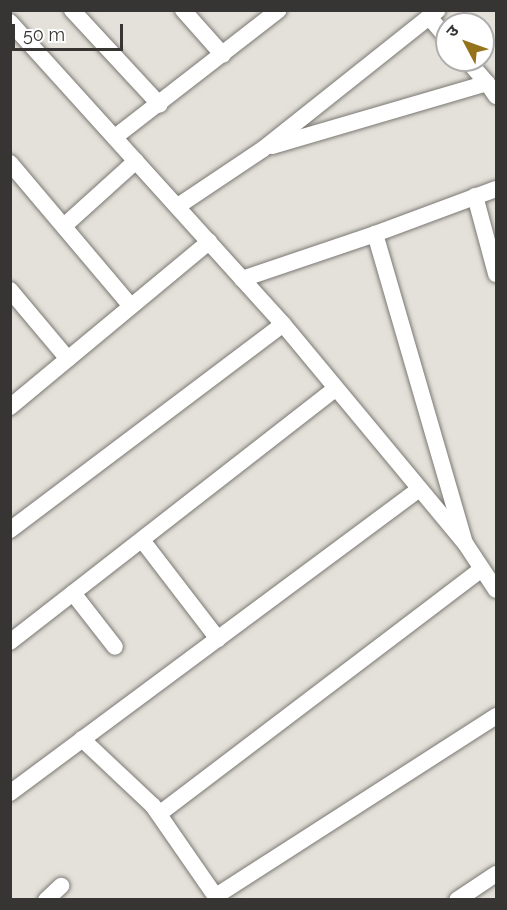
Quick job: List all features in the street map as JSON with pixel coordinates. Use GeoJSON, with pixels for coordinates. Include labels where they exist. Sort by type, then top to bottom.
{"type":"FeatureCollection","features":[{"type":"Feature","properties":{"kind":"street"},"geometry":{"type":"LineString","coordinates":[[72,10],[160,105]]}},
{"type":"Feature","properties":{"kind":"street"},"geometry":{"type":"LineString","coordinates":[[183,10],[223,55]]}},
{"type":"Feature","properties":{"kind":"street"},"geometry":{"type":"LineString","coordinates":[[115,137],[160,105],[279,10]]}},
{"type":"Feature","properties":{"kind":"street"},"geometry":{"type":"LineString","coordinates":[[178,206],[263,149],[433,14]]}},
{"type":"Feature","properties":{"kind":"street"},"geometry":{"type":"LineString","coordinates":[[10,22],[283,324],[418,490],[465,543],[496,590]]}},
{"type":"Feature","properties":{"kind":"street"},"geometry":{"type":"LineString","coordinates":[[263,149],[492,90],[477,72]]}},
{"type":"Feature","properties":{"kind":"street"},"geometry":{"type":"LineString","coordinates":[[64,226],[136,161]]}},
{"type":"Feature","properties":{"kind":"street"},"geometry":{"type":"LineString","coordinates":[[10,163],[131,306]]}},
{"type":"Feature","properties":{"kind":"street"},"geometry":{"type":"LineString","coordinates":[[242,279],[375,234],[496,189]]}},
{"type":"Feature","properties":{"kind":"street"},"geometry":{"type":"LineString","coordinates":[[475,196],[496,274]]}},
{"type":"Feature","properties":{"kind":"street"},"geometry":{"type":"LineString","coordinates":[[375,234],[465,543]]}},
{"type":"Feature","properties":{"kind":"street"},"geometry":{"type":"LineString","coordinates":[[10,407],[209,242]]}},
{"type":"Feature","properties":{"kind":"street"},"geometry":{"type":"LineString","coordinates":[[10,290],[68,359]]}},
{"type":"Feature","properties":{"kind":"street"},"geometry":{"type":"LineString","coordinates":[[10,530],[283,324]]}},
{"type":"Feature","properties":{"kind":"street"},"geometry":{"type":"LineString","coordinates":[[10,642],[335,389]]}},
{"type":"Feature","properties":{"kind":"street"},"geometry":{"type":"LineString","coordinates":[[10,793],[418,490]]}},
{"type":"Feature","properties":{"kind":"street"},"geometry":{"type":"LineString","coordinates":[[142,540],[218,639]]}},
{"type":"Feature","properties":{"kind":"street"},"geometry":{"type":"LineString","coordinates":[[159,814],[482,569]]}},
{"type":"Feature","properties":{"kind":"street"},"geometry":{"type":"LineString","coordinates":[[73,593],[115,647]]}},
{"type":"Feature","properties":{"kind":"street"},"geometry":{"type":"LineString","coordinates":[[82,739],[159,814],[217,898],[496,716]]}},
{"type":"Feature","properties":{"kind":"street"},"geometry":{"type":"LineString","coordinates":[[458,900],[496,874]]}},
{"type":"Feature","properties":{"kind":"street"},"geometry":{"type":"LineString","coordinates":[[46,900],[61,886]]}}]}
